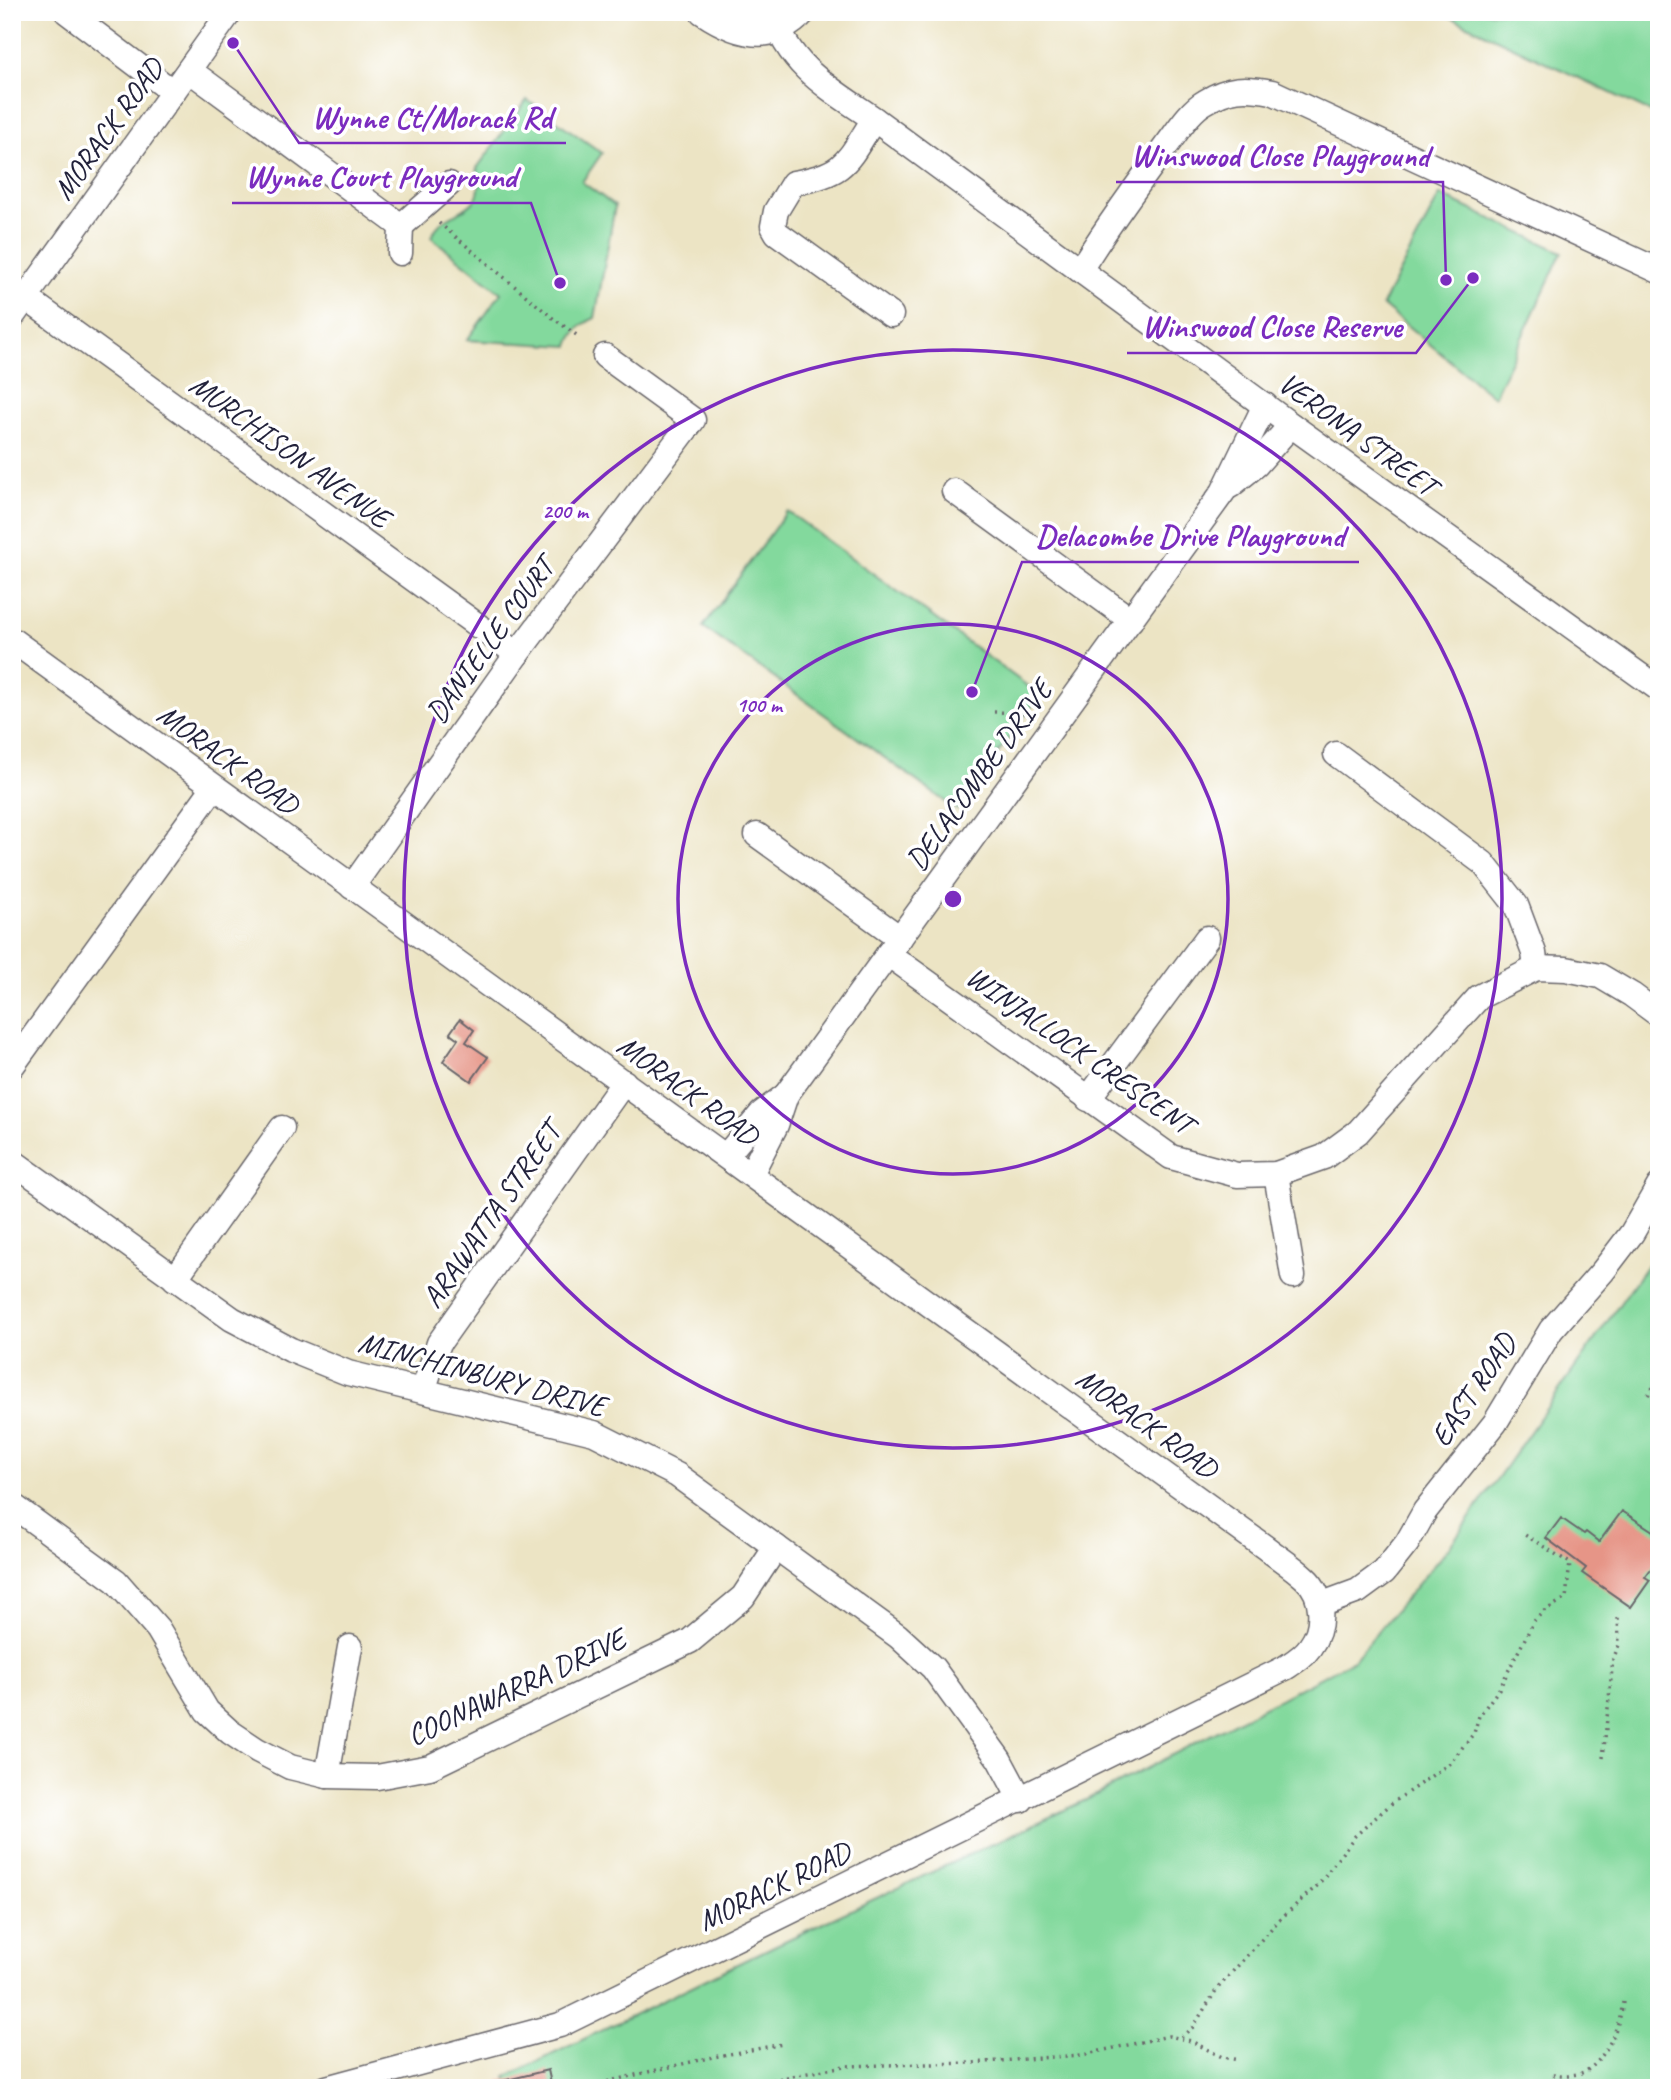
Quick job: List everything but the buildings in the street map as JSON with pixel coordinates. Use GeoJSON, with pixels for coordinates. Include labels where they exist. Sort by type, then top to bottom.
{"type":"FeatureCollection","features":[{"type":"Feature","properties":{"kind":"street"},"geometry":{"type":"LineString","coordinates":[[67,12],[173,92]]}},
{"type":"Feature","properties":{"kind":"street","name":"MORACK ROAD"},"geometry":{"type":"LineString","coordinates":[[19,307],[230,12]]}},
{"type":"Feature","properties":{"kind":"street"},"geometry":{"type":"LineString","coordinates":[[702,12],[737,32],[752,35],[774,18]]}},
{"type":"Feature","properties":{"kind":"street"},"geometry":{"type":"LineString","coordinates":[[743,12],[793,23],[804,12]]}},
{"type":"Feature","properties":{"kind":"street","name":"VERONA STREET"},"geometry":{"type":"LineString","coordinates":[[774,18],[792,56],[827,86],[1291,425],[1659,689]]}},
{"type":"Feature","properties":{"kind":"street"},"geometry":{"type":"LineString","coordinates":[[189,70],[401,226]]}},
{"type":"Feature","properties":{"kind":"street"},"geometry":{"type":"LineString","coordinates":[[1080,270],[1187,118],[1201,103],[1244,87],[1272,92],[1659,271]]}},
{"type":"Feature","properties":{"kind":"street"},"geometry":{"type":"LineString","coordinates":[[874,119],[843,167],[817,179],[793,183],[776,211],[773,226],[777,233],[891,315]]}},
{"type":"Feature","properties":{"kind":"street"},"geometry":{"type":"LineString","coordinates":[[400,253],[401,226],[449,184]]}},
{"type":"Feature","properties":{"kind":"street","name":"MURCHISON AVENUE"},"geometry":{"type":"LineString","coordinates":[[19,307],[517,654]]}},
{"type":"Feature","properties":{"kind":"street","name":"DANIELLE COURT"},"geometry":{"type":"LineString","coordinates":[[352,887],[517,654],[693,420],[605,356]]}},
{"type":"Feature","properties":{"kind":"street","name":"DELACOMBE DRIVE"},"geometry":{"type":"LineString","coordinates":[[726,1156],[762,1113],[786,1095],[1223,492],[1265,405]]}},
{"type":"Feature","properties":{"kind":"street","name":"DELACOMBE DRIVE"},"geometry":{"type":"LineString","coordinates":[[1223,492],[1256,465],[1291,425]]}},
{"type":"Feature","properties":{"kind":"street"},"geometry":{"type":"LineString","coordinates":[[954,491],[1131,620]]}},
{"type":"Feature","properties":{"kind":"street","name":"MORACK ROAD"},"geometry":{"type":"LineString","coordinates":[[12,640],[1300,1574],[1312,1586],[1320,1605],[1320,1624],[1315,1639],[1304,1654],[1285,1668],[560,2025],[326,2088]]}},
{"type":"Feature","properties":{"kind":"street"},"geometry":{"type":"LineString","coordinates":[[1336,754],[1483,863],[1516,905],[1534,953],[1536,968],[1566,969],[1600,976],[1633,995],[1659,1015]]}},
{"type":"Feature","properties":{"kind":"street"},"geometry":{"type":"LineString","coordinates":[[12,1066],[214,787]]}},
{"type":"Feature","properties":{"kind":"street","name":"WINJALLOCK CRESCENT"},"geometry":{"type":"LineString","coordinates":[[757,835],[1088,1099],[1171,1157],[1237,1175],[1276,1174],[1324,1157],[1358,1132],[1479,997],[1536,968]]}},
{"type":"Feature","properties":{"kind":"street"},"geometry":{"type":"LineString","coordinates":[[1088,1099],[1208,937]]}},
{"type":"Feature","properties":{"kind":"street","name":"ARAWATTA STREET"},"geometry":{"type":"LineString","coordinates":[[424,1391],[439,1343],[624,1082]]}},
{"type":"Feature","properties":{"kind":"street","name":"DELACOMBE DRIVE"},"geometry":{"type":"LineString","coordinates":[[751,1174],[776,1125],[786,1095]]}},
{"type":"Feature","properties":{"kind":"street"},"geometry":{"type":"LineString","coordinates":[[175,1279],[282,1128]]}},
{"type":"Feature","properties":{"kind":"street","name":"MINCHINBURY DRIVE"},"geometry":{"type":"LineString","coordinates":[[12,1161],[232,1319],[290,1350],[348,1373],[594,1433],[677,1475],[898,1636],[933,1668],[999,1759],[1021,1800]]}},
{"type":"Feature","properties":{"kind":"street"},"geometry":{"type":"LineString","coordinates":[[1276,1174],[1293,1276]]}},
{"type":"Feature","properties":{"kind":"street","name":"EAST ROAD"},"geometry":{"type":"LineString","coordinates":[[1320,1605],[1358,1591],[1384,1572],[1407,1543],[1425,1511],[1495,1423],[1551,1330],[1632,1233],[1659,1186]]}},
{"type":"Feature","properties":{"kind":"street","name":"COONAWARRA DRIVE"},"geometry":{"type":"LineString","coordinates":[[12,1504],[116,1581],[158,1629],[207,1712],[230,1732],[290,1767],[327,1776],[377,1777],[430,1767],[690,1641],[743,1597],[776,1547]]}},
{"type":"Feature","properties":{"kind":"street"},"geometry":{"type":"LineString","coordinates":[[327,1776],[350,1647]]}},
{"type":"Feature","properties":{"kind":"path"},"geometry":{"type":"LineString","coordinates":[[439,223],[578,336]]}},
{"type":"Feature","properties":{"kind":"path"},"geometry":{"type":"LineString","coordinates":[[994,712],[1034,713]]}},
{"type":"Feature","properties":{"kind":"path"},"geometry":{"type":"LineString","coordinates":[[1648,1395],[1659,1378]]}},
{"type":"Feature","properties":{"kind":"path"},"geometry":{"type":"LineString","coordinates":[[1181,2037],[1193,2027],[1217,1989],[1279,1920],[1318,1885],[1355,1836],[1391,1804],[1450,1763],[1470,1739],[1479,1716],[1499,1689],[1534,1621],[1544,1611],[1566,1598],[1570,1563],[1525,1535]]}},
{"type":"Feature","properties":{"kind":"path"},"geometry":{"type":"LineString","coordinates":[[1603,1758],[1612,1669],[1619,1644],[1618,1617]]}},
{"type":"Feature","properties":{"kind":"path"},"geometry":{"type":"LineString","coordinates":[[1623,2002],[1617,2030],[1594,2064],[1575,2074],[1552,2076],[1552,2085],[1659,2085]]}},
{"type":"Feature","properties":{"kind":"path"},"geometry":{"type":"LineString","coordinates":[[731,2088],[844,2066],[971,2063],[1082,2055],[1146,2039],[1170,2036],[1181,2037],[1222,2057],[1239,2060]]}},
{"type":"Feature","properties":{"kind":"path"},"geometry":{"type":"LineString","coordinates":[[580,2088],[708,2057],[783,2044]]}},
{"type":"Feature","properties":{"kind":"green space"},"geometry":{"type":"Polygon","coordinates":[[[1440,12],[1659,12],[1659,116],[1440,12]]]}},
{"type":"Feature","properties":{"kind":"green space"},"geometry":{"type":"Polygon","coordinates":[[[527,100],[602,153],[582,182],[615,206],[595,318],[579,329],[569,346],[467,340],[501,293],[431,237],[446,219],[472,204],[479,184],[477,168],[527,100]]]}},
{"type":"Feature","properties":{"kind":"green space"},"geometry":{"type":"Polygon","coordinates":[[[1440,195],[1562,252],[1494,397],[1382,305],[1440,195]]]}},
{"type":"Feature","properties":{"kind":"green space"},"geometry":{"type":"Polygon","coordinates":[[[787,511],[1040,695],[957,810],[703,627],[787,511]]]}},
{"type":"Feature","properties":{"kind":"green space"},"geometry":{"type":"Polygon","coordinates":[[[1659,1248],[1659,2088],[511,2088],[506,2077],[776,1945],[1088,1799],[1354,1660],[1450,1546],[1659,1248]]]}},
{"type":"Feature","properties":{"kind":"place","name":"Wynne Ct/Morack Rd"},"geometry":{"type":"Point","coordinates":[233,43]}},
{"type":"Feature","properties":{"kind":"place","name":"Winswood Close Reserve"},"geometry":{"type":"Point","coordinates":[1473,278]}},
{"type":"Feature","properties":{"kind":"place","name":"Winswood Close Playground"},"geometry":{"type":"Point","coordinates":[1446,280]}},
{"type":"Feature","properties":{"kind":"place","name":"Wynne Court Playground"},"geometry":{"type":"Point","coordinates":[560,283]}},
{"type":"Feature","properties":{"kind":"place","name":"Delacombe Drive Playground"},"geometry":{"type":"Point","coordinates":[972,692]}}]}
